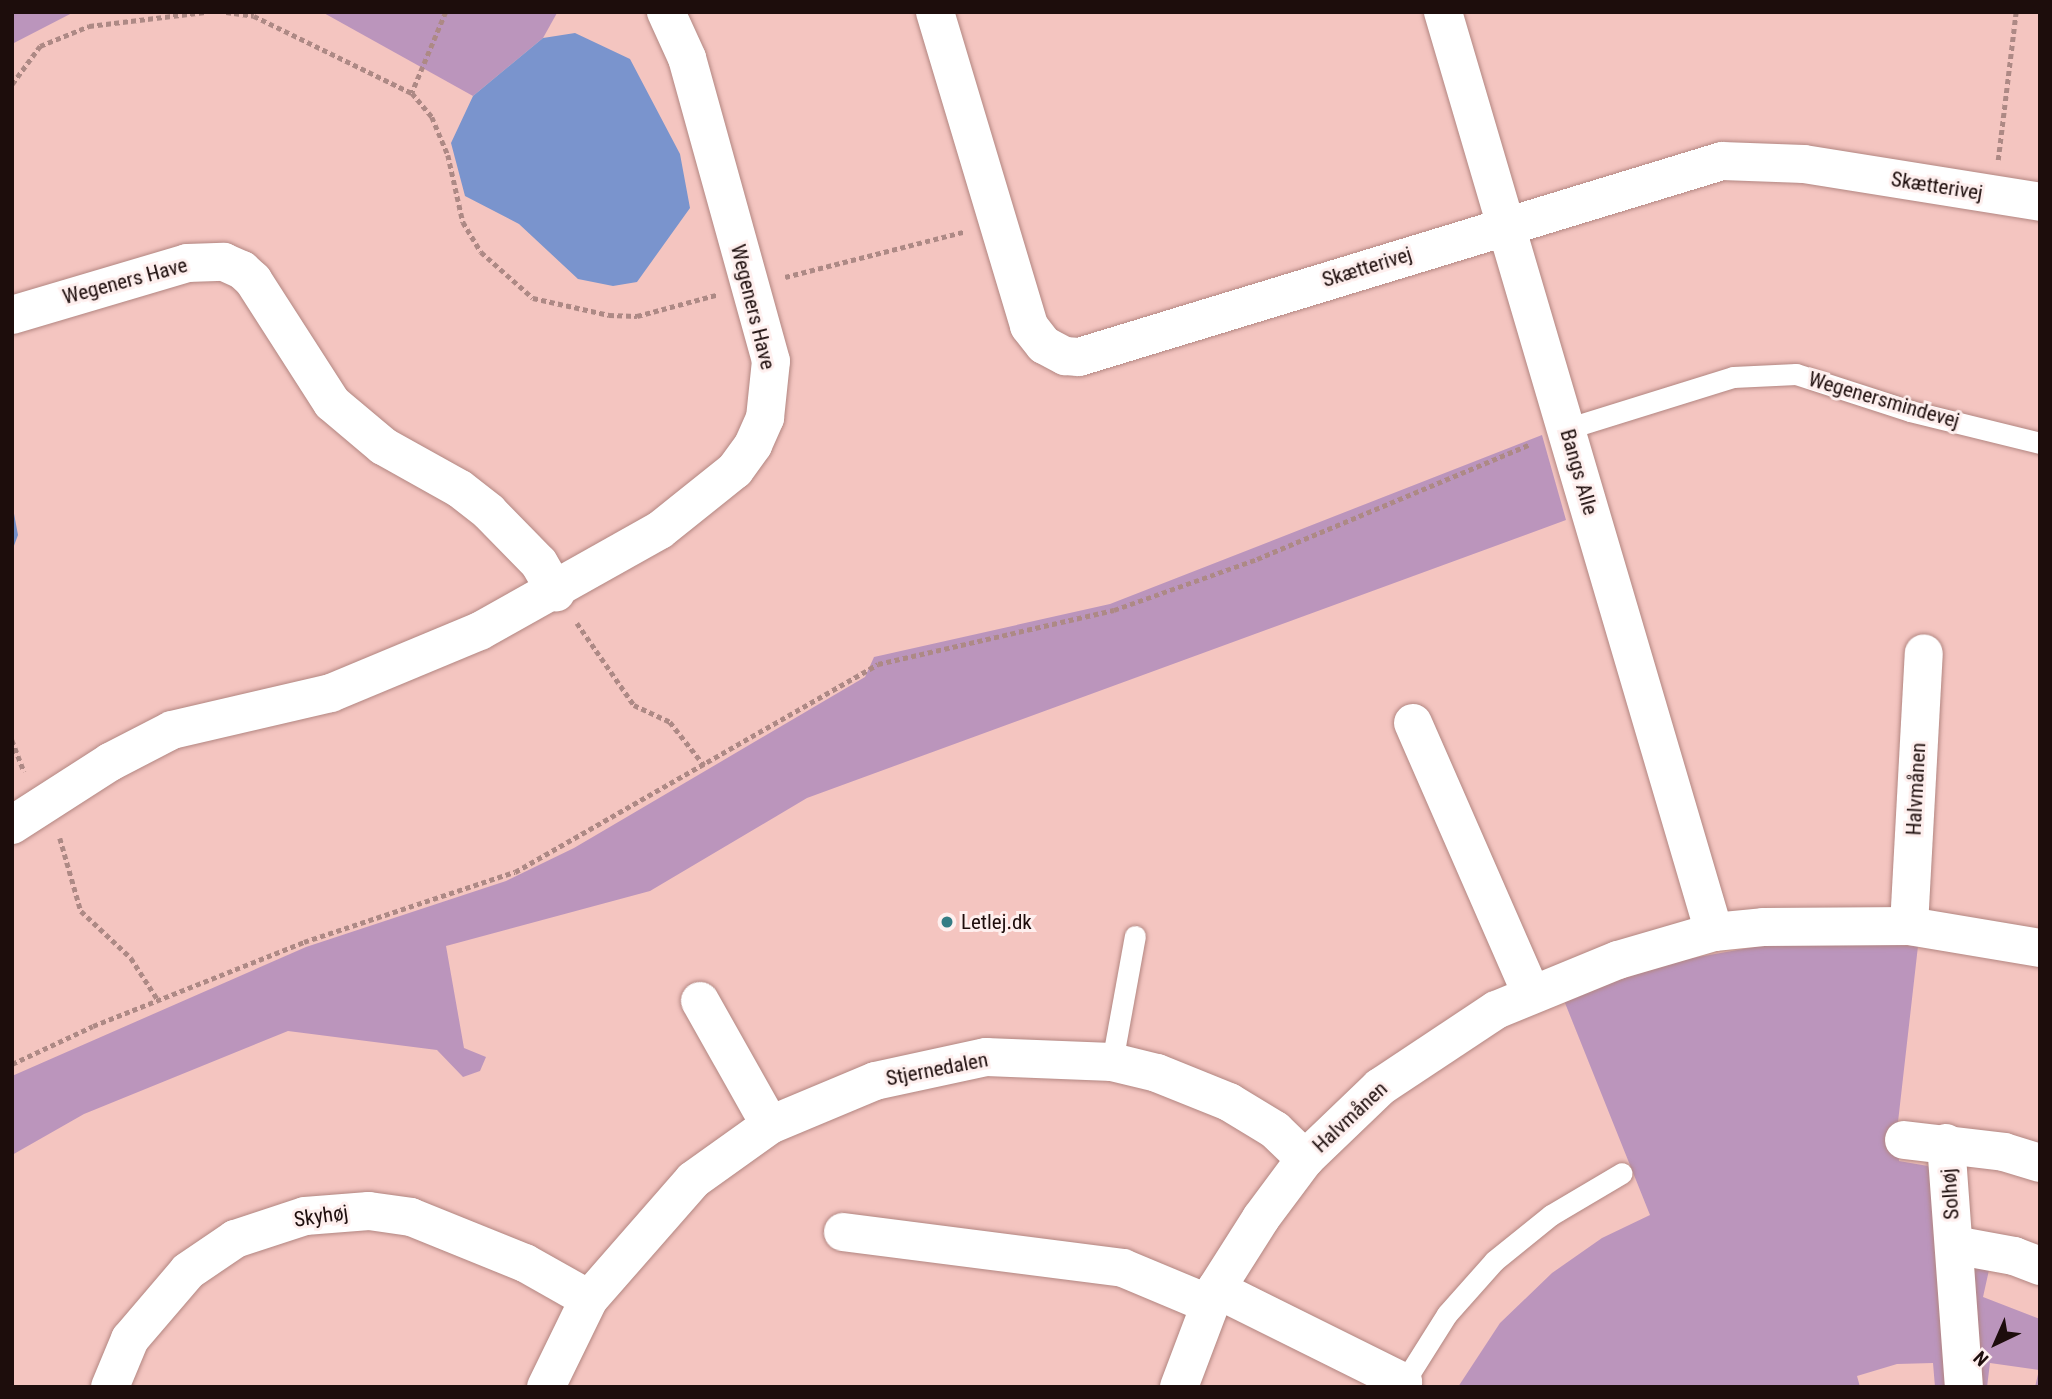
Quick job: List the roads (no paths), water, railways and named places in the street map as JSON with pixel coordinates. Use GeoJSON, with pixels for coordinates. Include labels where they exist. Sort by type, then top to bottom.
{"type":"FeatureCollection","features":[{"type":"Feature","properties":{"kind":"street","name":"Wegeners Have"},"geometry":{"type":"LineString","coordinates":[[28,815],[172,730],[368,682],[556,592],[699,502],[735,470],[753,445],[771,389],[771,361],[687,58],[666,12]]}},
{"type":"Feature","properties":{"kind":"street","name":"Skætterivej"},"geometry":{"type":"LineString","coordinates":[[935,12],[1029,326],[1054,352],[1079,357],[1505,224],[1732,160],[1804,164],[2040,202]]}},
{"type":"Feature","properties":{"kind":"street","name":"Bangs Alle"},"geometry":{"type":"LineString","coordinates":[[1443,12],[1714,932]]}},
{"type":"Feature","properties":{"kind":"street","name":"Wegeners Have"},"geometry":{"type":"LineString","coordinates":[[12,315],[81,291],[187,263],[224,262],[242,270],[253,280],[332,403],[383,446],[460,489],[489,512],[539,563],[556,592]]}},
{"type":"Feature","properties":{"kind":"street","name":"Halvmånen"},"geometry":{"type":"LineString","coordinates":[[1909,926],[1924,653]]}},
{"type":"Feature","properties":{"kind":"street"},"geometry":{"type":"LineString","coordinates":[[1413,723],[1531,992]]}},
{"type":"Feature","properties":{"kind":"street","name":"Halvmånen"},"geometry":{"type":"LineString","coordinates":[[1179,1387],[1213,1297],[1261,1218],[1305,1159],[1339,1122],[1390,1079],[1461,1030],[1531,992],[1618,960],[1714,932],[1810,924],[1909,926],[2001,938],[2040,948]]}},
{"type":"Feature","properties":{"kind":"street"},"geometry":{"type":"LineString","coordinates":[[701,1001],[770,1125]]}},
{"type":"Feature","properties":{"kind":"street","name":"Stjernedalen"},"geometry":{"type":"LineString","coordinates":[[546,1387],[589,1299],[693,1180],[770,1125],[875,1081],[941,1065],[1018,1055],[1112,1062],[1157,1073],[1229,1102],[1275,1130],[1305,1159]]}},
{"type":"Feature","properties":{"kind":"street","name":"Solhøj"},"geometry":{"type":"LineString","coordinates":[[1903,1140],[1946,1143],[2040,1163]]}},
{"type":"Feature","properties":{"kind":"street","name":"Solhøj"},"geometry":{"type":"LineString","coordinates":[[1946,1143],[1964,1387]]}},
{"type":"Feature","properties":{"kind":"street","name":"Skyhøj"},"geometry":{"type":"LineString","coordinates":[[110,1387],[130,1339],[188,1271],[235,1239],[305,1216],[369,1211],[411,1217],[547,1274],[589,1299]]}},
{"type":"Feature","properties":{"kind":"street"},"geometry":{"type":"LineString","coordinates":[[843,1232],[1123,1268],[1213,1297],[1402,1384]]}},
{"type":"Feature","properties":{"kind":"street","name":"Solhøj"},"geometry":{"type":"LineString","coordinates":[[1954,1245],[2014,1256],[2040,1266]]}},
{"type":"Feature","properties":{"kind":"lane","name":"Wegenersmindevej"},"geometry":{"type":"LineString","coordinates":[[1566,429],[1733,377],[1796,374],[1910,411],[2040,443]]}},
{"type":"Feature","properties":{"kind":"lane"},"geometry":{"type":"LineString","coordinates":[[1112,1062],[1135,936]]}},
{"type":"Feature","properties":{"kind":"lane"},"geometry":{"type":"LineString","coordinates":[[1402,1384],[1447,1314],[1494,1261],[1551,1215],[1622,1172]]}},
{"type":"Feature","properties":{"kind":"water"},"geometry":{"type":"Polygon","coordinates":[[[575,33],[630,59],[680,154],[690,208],[637,282],[613,286],[578,279],[519,224],[465,196],[451,143],[473,96],[543,38],[575,33]]]}},
{"type":"Feature","properties":{"kind":"water"},"geometry":{"type":"Polygon","coordinates":[[[12,503],[18,535],[12,551],[12,503]]]}},
{"type":"Feature","properties":{"kind":"place","name":"Letlej.dk"},"geometry":{"type":"Point","coordinates":[947,922]}}]}
